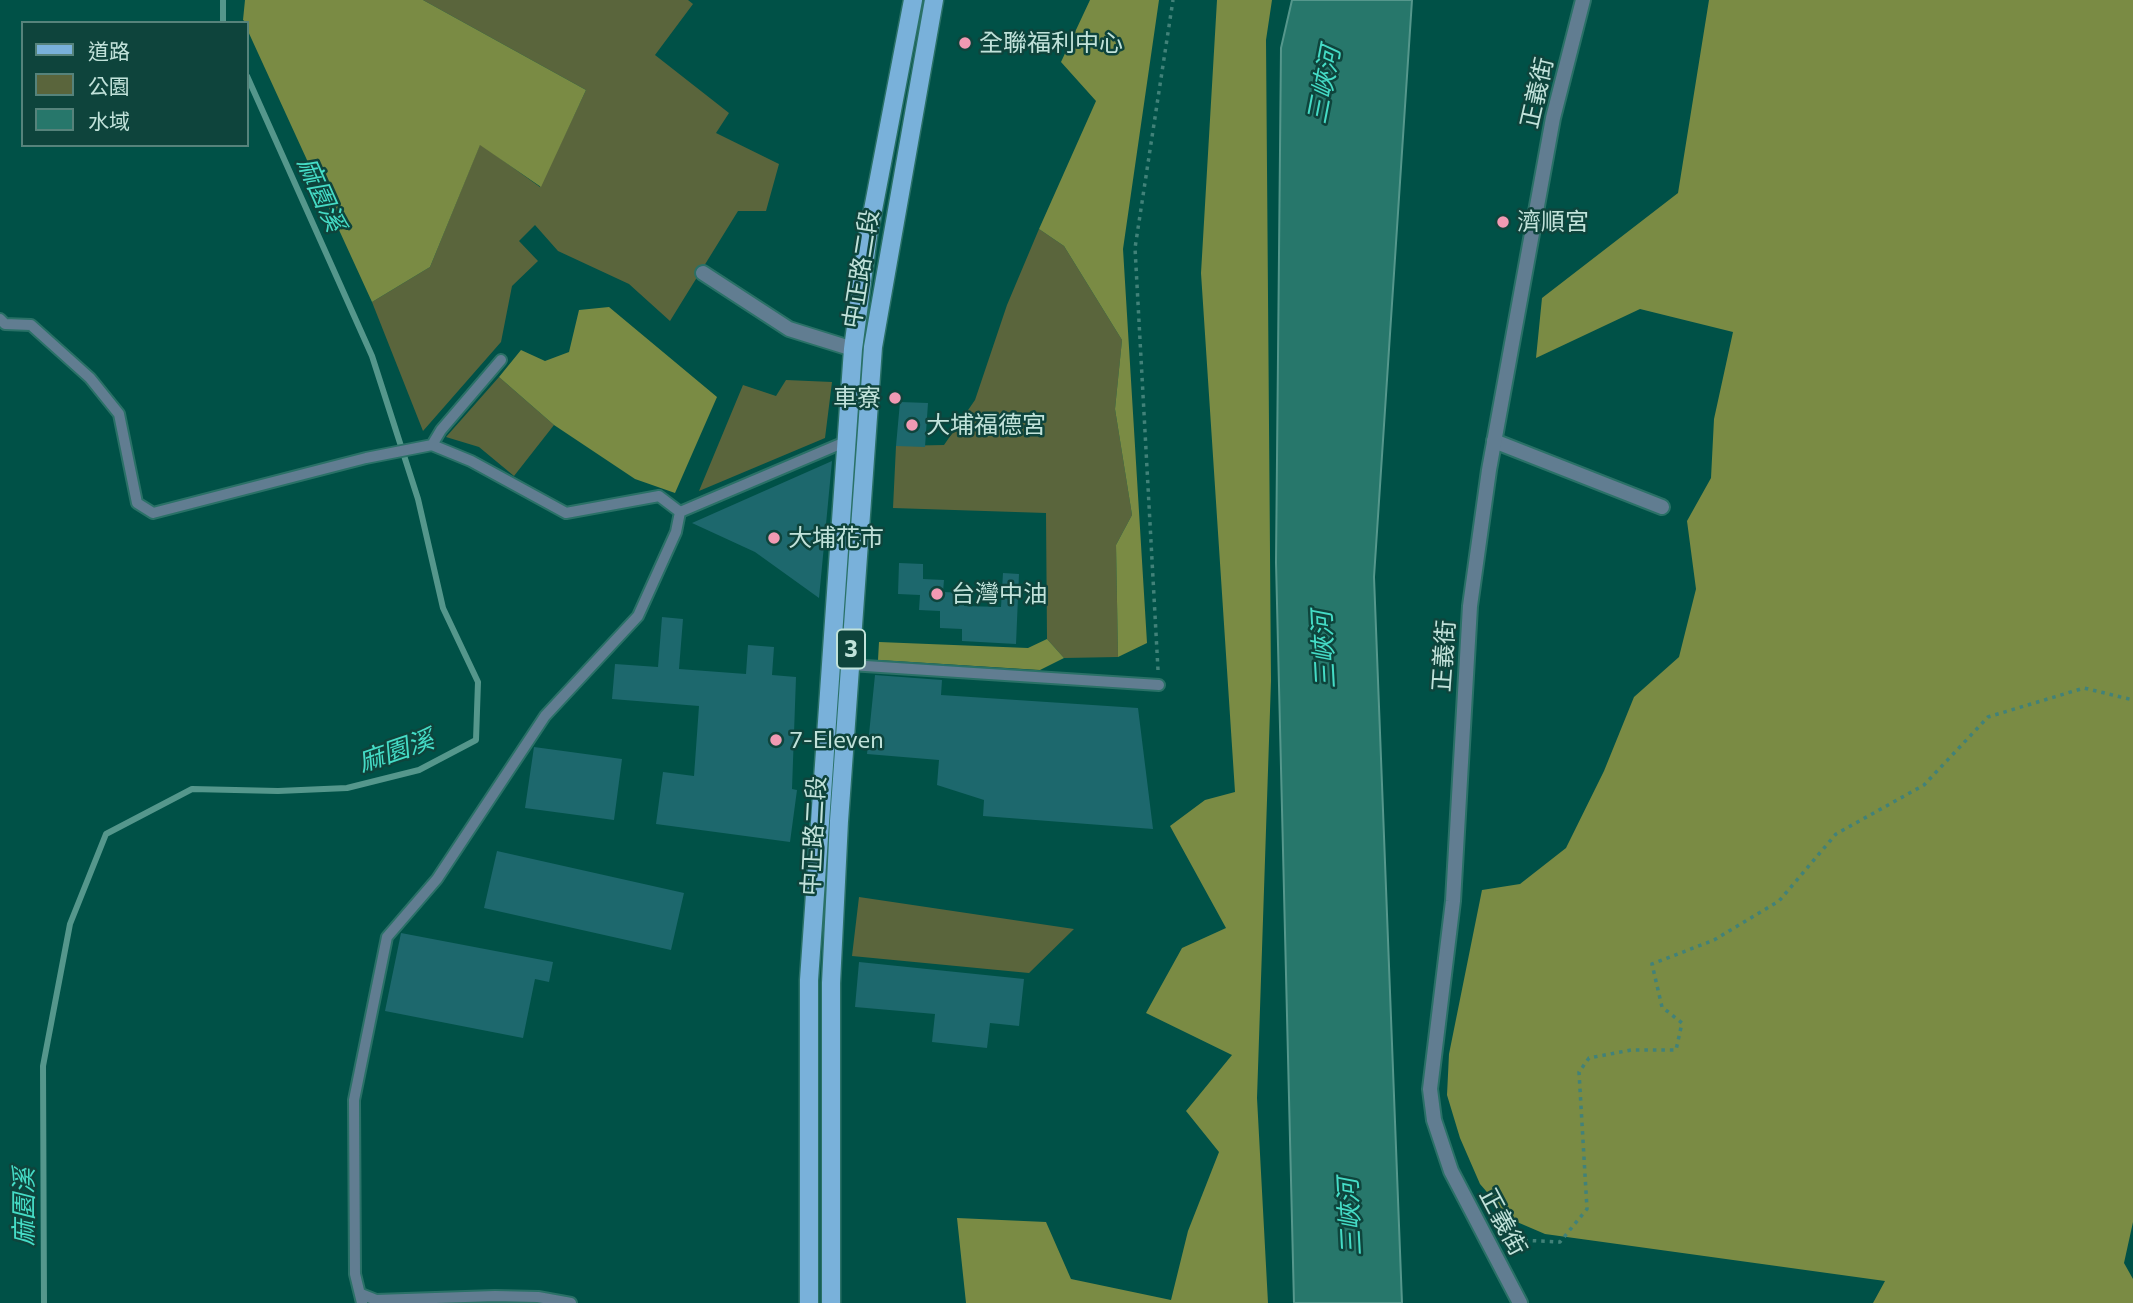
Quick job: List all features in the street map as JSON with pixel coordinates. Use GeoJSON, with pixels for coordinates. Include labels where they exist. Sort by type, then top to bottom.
{"type":"FeatureCollection","features":[{"type":"Feature","properties":{"kind":"main road","name":"中正路二段"},"geometry":{"type":"LineString","coordinates":[[809,1303],[809,980],[845,442],[853,349],[868,236],[913,0]]}},
{"type":"Feature","properties":{"kind":"main road","name":"中正路二段"},"geometry":{"type":"LineString","coordinates":[[831,1303],[828,1072],[831,983],[873,347],[934,0]]}},
{"type":"Feature","properties":{"kind":"street","name":"正義街"},"geometry":{"type":"LineString","coordinates":[[1520,1303],[1451,1171],[1434,1121],[1430,1089],[1453,901],[1471,606],[1494,441],[1553,118],[1583,0]]}},
{"type":"Feature","properties":{"kind":"street"},"geometry":{"type":"LineString","coordinates":[[703,273],[789,329],[853,349]]}},
{"type":"Feature","properties":{"kind":"street"},"geometry":{"type":"LineString","coordinates":[[1494,441],[1662,507]]}},
{"type":"Feature","properties":{"kind":"lane"},"geometry":{"type":"LineString","coordinates":[[0,319],[5,324],[31,325],[90,378],[119,414],[137,503],[153,513],[366,458],[432,445],[471,461],[566,513],[659,496],[680,512]]}},
{"type":"Feature","properties":{"kind":"lane"},"geometry":{"type":"LineString","coordinates":[[432,445],[501,360]]}},
{"type":"Feature","properties":{"kind":"lane"},"geometry":{"type":"LineString","coordinates":[[680,512],[845,442]]}},
{"type":"Feature","properties":{"kind":"lane"},"geometry":{"type":"LineString","coordinates":[[572,1303],[538,1297],[495,1296],[362,1299],[355,1273],[354,1100],[387,937],[437,879],[545,716],[638,616],[676,532],[680,512]]}},
{"type":"Feature","properties":{"kind":"lane"},"geometry":{"type":"LineString","coordinates":[[850,665],[1159,685]]}},
{"type":"Feature","properties":{"kind":"path"},"geometry":{"type":"LineString","coordinates":[[1159,685],[1135,248],[1173,0]]}},
{"type":"Feature","properties":{"kind":"path"},"geometry":{"type":"LineString","coordinates":[[1474,1218],[1518,1240],[1560,1242],[1587,1209],[1579,1072],[1589,1058],[1631,1050],[1676,1050],[1682,1023],[1662,1007],[1652,964],[1714,940],[1779,901],[1836,834],[1924,785],[1988,717],[2084,688],[2133,700]]}},
{"type":"Feature","properties":{"kind":"green space"},"geometry":{"type":"Polygon","coordinates":[[[423,0],[688,0],[693,4],[655,55],[729,113],[716,133],[779,164],[766,211],[738,211],[670,321],[629,284],[558,251],[535,225],[519,241],[538,261],[512,286],[501,342],[423,431],[372,302],[430,267],[480,144],[540,187],[586,90],[423,0]]]}},
{"type":"Feature","properties":{"kind":"green space"},"geometry":{"type":"Polygon","coordinates":[[[1039,229],[1064,246],[1122,340],[1115,409],[1132,515],[1116,545],[1118,657],[1064,658],[1047,639],[1046,513],[893,508],[896,446],[944,445],[975,400],[1007,305],[1039,229]]]}},
{"type":"Feature","properties":{"kind":"green space"},"geometry":{"type":"Polygon","coordinates":[[[499,377],[554,425],[514,476],[479,447],[446,437],[499,377]]]}},
{"type":"Feature","properties":{"kind":"green space"},"geometry":{"type":"Polygon","coordinates":[[[786,380],[832,382],[825,438],[699,491],[743,385],[776,396],[786,380]]]}},
{"type":"Feature","properties":{"kind":"green space"},"geometry":{"type":"Polygon","coordinates":[[[859,897],[1074,929],[1029,973],[852,956],[859,897]]]}},
{"type":"Feature","properties":{"kind":"shaded area"},"geometry":{"type":"Polygon","coordinates":[[[245,0],[423,0],[586,90],[541,187],[480,145],[430,267],[372,302],[248,31],[248,21],[243,20],[245,0]]]}},
{"type":"Feature","properties":{"kind":"shaded area"},"geometry":{"type":"Polygon","coordinates":[[[1090,0],[1159,0],[1123,249],[1147,643],[1118,657],[1116,545],[1132,515],[1115,409],[1122,340],[1064,246],[1039,229],[1096,101],[1061,62],[1090,0]]]}},
{"type":"Feature","properties":{"kind":"shaded area"},"geometry":{"type":"Polygon","coordinates":[[[1217,0],[1272,0],[1266,40],[1271,681],[1257,1098],[1268,1303],[966,1303],[957,1218],[1046,1222],[1071,1279],[1171,1300],[1188,1231],[1219,1152],[1186,1111],[1232,1055],[1146,1013],[1182,948],[1226,928],[1170,826],[1205,800],[1235,792],[1201,273],[1217,0]]]}},
{"type":"Feature","properties":{"kind":"shaded area"},"geometry":{"type":"Polygon","coordinates":[[[1709,0],[2133,0],[2133,1222],[2124,1263],[2133,1279],[2133,1303],[1873,1303],[1885,1281],[1545,1234],[1510,1219],[1480,1184],[1460,1138],[1447,1095],[1449,1054],[1482,890],[1520,884],[1566,848],[1604,771],[1634,697],[1679,657],[1696,589],[1687,521],[1711,478],[1714,419],[1733,332],[1640,309],[1536,358],[1542,298],[1678,193],[1709,0]]]}},
{"type":"Feature","properties":{"kind":"shaded area"},"geometry":{"type":"Polygon","coordinates":[[[609,307],[717,397],[675,493],[635,479],[554,425],[499,377],[521,350],[545,361],[569,352],[579,310],[609,307]]]}},
{"type":"Feature","properties":{"kind":"shaded area"},"geometry":{"type":"Polygon","coordinates":[[[1047,639],[1064,658],[1040,670],[878,660],[879,642],[1028,648],[1047,639]]]}},
{"type":"Feature","properties":{"kind":"water","name":"三峽河"},"geometry":{"type":"Polygon","coordinates":[[[1292,0],[1412,0],[1374,577],[1402,1303],[1294,1303],[1276,562],[1281,48],[1292,0]]]}},
{"type":"Feature","properties":{"kind":"building","name":"大埔福德宮"},"geometry":{"type":"Polygon","coordinates":[[[900,402],[928,403],[925,447],[896,446],[900,402]]]}},
{"type":"Feature","properties":{"kind":"building","name":"大埔花市"},"geometry":{"type":"Polygon","coordinates":[[[832,461],[819,598],[755,552],[692,523],[832,461]]]}},
{"type":"Feature","properties":{"kind":"building"},"geometry":{"type":"Polygon","coordinates":[[[899,563],[923,564],[923,579],[944,580],[943,592],[965,593],[964,606],[1001,607],[1003,573],[1019,574],[1016,644],[962,641],[962,629],[940,628],[940,611],[919,610],[920,595],[898,594],[899,563]]]}},
{"type":"Feature","properties":{"kind":"building"},"geometry":{"type":"Polygon","coordinates":[[[662,617],[683,619],[679,669],[746,674],[748,645],[774,647],[772,675],[796,677],[792,789],[797,790],[790,842],[656,824],[663,772],[694,776],[699,706],[612,699],[615,664],[658,667],[662,617]]]}},
{"type":"Feature","properties":{"kind":"building"},"geometry":{"type":"Polygon","coordinates":[[[875,675],[942,680],[941,695],[1138,708],[1153,829],[983,816],[984,800],[937,785],[939,760],[867,754],[875,675]]]}},
{"type":"Feature","properties":{"kind":"building"},"geometry":{"type":"Polygon","coordinates":[[[534,747],[622,759],[614,820],[525,808],[534,747]]]}},
{"type":"Feature","properties":{"kind":"building"},"geometry":{"type":"Polygon","coordinates":[[[497,851],[684,893],[671,950],[484,908],[497,851]]]}},
{"type":"Feature","properties":{"kind":"building"},"geometry":{"type":"Polygon","coordinates":[[[401,933],[553,962],[549,982],[535,979],[523,1038],[385,1011],[401,933]]]}},
{"type":"Feature","properties":{"kind":"building"},"geometry":{"type":"Polygon","coordinates":[[[859,962],[1024,979],[1019,1026],[990,1023],[987,1048],[932,1042],[935,1014],[855,1007],[859,962]]]}},
{"type":"Feature","properties":{"kind":"waterway","name":"麻園溪"},"geometry":{"type":"LineString","coordinates":[[223,0],[223,21]]}},
{"type":"Feature","properties":{"kind":"waterway","name":"麻園溪"},"geometry":{"type":"LineString","coordinates":[[44,1303],[43,1066],[70,924],[106,834],[192,789],[278,791],[347,788],[419,770],[476,740],[478,682],[443,608],[418,499],[372,356],[248,78]]}},
{"type":"Feature","properties":{"kind":"place","name":"全聯福利中心"},"geometry":{"type":"Point","coordinates":[965,43]}},
{"type":"Feature","properties":{"kind":"place","name":"濟順宮"},"geometry":{"type":"Point","coordinates":[1503,222]}},
{"type":"Feature","properties":{"kind":"place","name":"車寮"},"geometry":{"type":"Point","coordinates":[895,398]}},
{"type":"Feature","properties":{"kind":"place","name":"大埔福德宮"},"geometry":{"type":"Point","coordinates":[912,425]}},
{"type":"Feature","properties":{"kind":"place","name":"大埔花市"},"geometry":{"type":"Point","coordinates":[774,538]}},
{"type":"Feature","properties":{"kind":"place","name":"台灣中油"},"geometry":{"type":"Point","coordinates":[937,594]}},
{"type":"Feature","properties":{"kind":"place","name":"7-Eleven"},"geometry":{"type":"Point","coordinates":[776,740]}}]}
